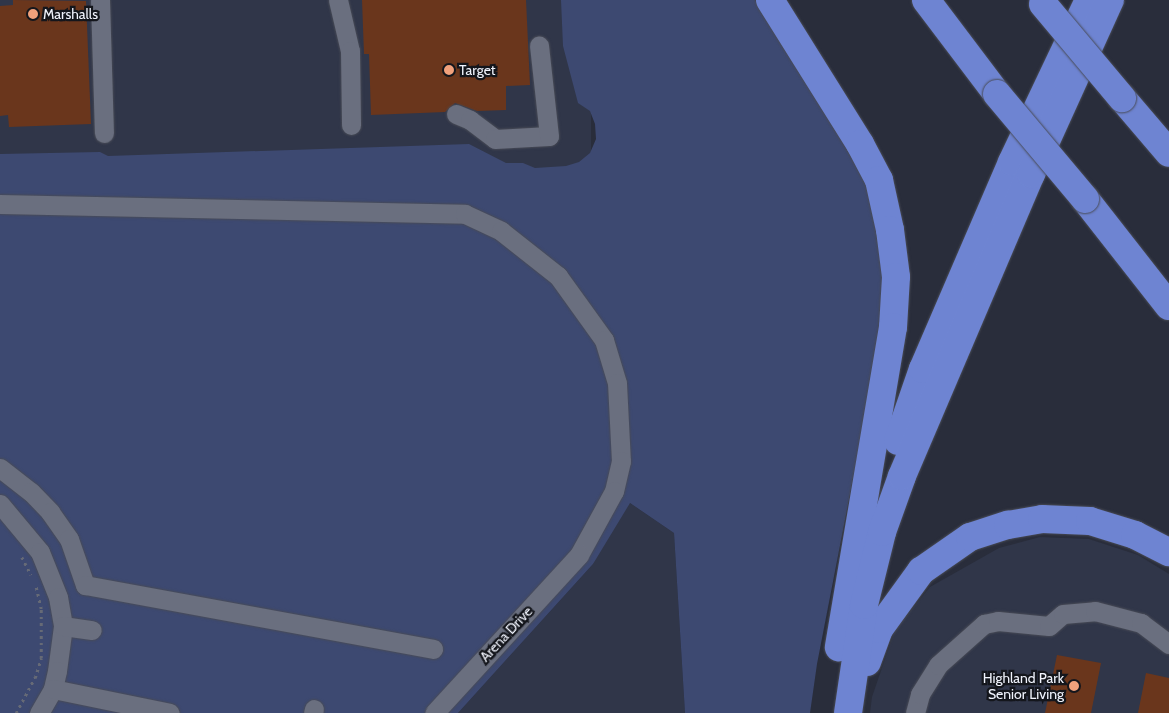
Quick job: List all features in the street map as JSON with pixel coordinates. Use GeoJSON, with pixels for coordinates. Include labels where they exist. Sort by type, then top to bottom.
{"type":"FeatureCollection","features":[{"type":"Feature","properties":{"kind":"highway"},"geometry":{"type":"LineString","coordinates":[[770,0],[860,144],[878,180],[890,230],[896,277],[893,327],[846,590],[832,713]]}},
{"type":"Feature","properties":{"kind":"highway"},"geometry":{"type":"LineString","coordinates":[[926,0],[997,94],[1085,199],[1169,306]]}},
{"type":"Feature","properties":{"kind":"highway"},"geometry":{"type":"LineString","coordinates":[[832,713],[873,515],[923,369],[1012,162],[1089,0]]}},
{"type":"Feature","properties":{"kind":"highway"},"geometry":{"type":"LineString","coordinates":[[848,713],[864,604],[882,532],[902,476],[1031,174],[1110,0]]}},
{"type":"Feature","properties":{"kind":"highway"},"geometry":{"type":"LineString","coordinates":[[1041,2],[1169,153]]}},
{"type":"Feature","properties":{"kind":"highway"},"geometry":{"type":"LineString","coordinates":[[857,713],[867,662],[887,616],[921,571],[970,537],[1008,525],[1042,518],[1090,521],[1135,535],[1169,552]]}},
{"type":"Feature","properties":{"kind":"lane"},"geometry":{"type":"LineString","coordinates":[[100,0],[104,133]]}},
{"type":"Feature","properties":{"kind":"lane"},"geometry":{"type":"LineString","coordinates":[[338,0],[350,51],[351,124]]}},
{"type":"Feature","properties":{"kind":"lane"},"geometry":{"type":"LineString","coordinates":[[456,114],[470,120],[495,139],[549,136],[539,46]]}},
{"type":"Feature","properties":{"kind":"lane","name":"Arena Drive"},"geometry":{"type":"LineString","coordinates":[[0,204],[465,214],[501,232],[558,276],[583,307],[604,340],[617,383],[622,461],[614,491],[579,555],[434,713]]}},
{"type":"Feature","properties":{"kind":"lane"},"geometry":{"type":"LineString","coordinates":[[0,468],[31,492],[50,512],[69,539],[85,585],[433,649]]}},
{"type":"Feature","properties":{"kind":"lane"},"geometry":{"type":"LineString","coordinates":[[0,504],[40,552],[58,597],[63,626],[53,690],[39,713]]}},
{"type":"Feature","properties":{"kind":"lane"},"geometry":{"type":"LineString","coordinates":[[915,713],[920,694],[938,665],[984,624],[998,620],[1049,626],[1063,614],[1095,611],[1141,623],[1169,644]]}},
{"type":"Feature","properties":{"kind":"lane"},"geometry":{"type":"LineString","coordinates":[[63,626],[92,630]]}},
{"type":"Feature","properties":{"kind":"lane"},"geometry":{"type":"LineString","coordinates":[[53,690],[170,713]]}},
{"type":"Feature","properties":{"kind":"path"},"geometry":{"type":"LineString","coordinates":[[18,551],[31,576]]}},
{"type":"Feature","properties":{"kind":"path"},"geometry":{"type":"LineString","coordinates":[[16,713],[35,678],[41,658],[41,609],[35,585]]}},
{"type":"Feature","properties":{"kind":"shaded area"},"geometry":{"type":"Polygon","coordinates":[[[0,0],[591,0],[591,181],[0,181],[0,0]]]}},
{"type":"Feature","properties":{"kind":"shaded area"},"geometry":{"type":"Polygon","coordinates":[[[561,0],[755,0],[829,116],[870,192],[885,293],[881,334],[817,664],[810,713],[685,713],[674,533],[630,503],[593,564],[458,713],[0,713],[0,154],[100,152],[108,156],[469,144],[506,163],[523,163],[535,168],[566,166],[579,162],[590,153],[596,139],[595,124],[590,111],[578,103],[563,46],[561,0]]]}},
{"type":"Feature","properties":{"kind":"shaded area"},"geometry":{"type":"Polygon","coordinates":[[[621,497],[674,533],[685,713],[458,713],[593,564],[621,497]]]}},
{"type":"Feature","properties":{"kind":"shaded area"},"geometry":{"type":"Polygon","coordinates":[[[1040,537],[1089,539],[1138,555],[1169,574],[1169,713],[870,713],[872,697],[895,630],[930,587],[999,548],[1040,537]]]}},
{"type":"Feature","properties":{"kind":"building"},"geometry":{"type":"Polygon","coordinates":[[[13,0],[86,1],[91,124],[9,127],[8,115],[0,116],[0,6],[13,5],[13,0]]]}},
{"type":"Feature","properties":{"kind":"building","name":"Target"},"geometry":{"type":"Polygon","coordinates":[[[362,0],[526,0],[530,85],[506,86],[506,110],[477,111],[455,103],[445,112],[371,115],[369,54],[364,54],[362,0]]]}},
{"type":"Feature","properties":{"kind":"building","name":"Highland Park Senior Living"},"geometry":{"type":"Polygon","coordinates":[[[1057,655],[1101,663],[1091,713],[1045,713],[1057,655]]]}},
{"type":"Feature","properties":{"kind":"building"},"geometry":{"type":"Polygon","coordinates":[[[1146,673],[1169,678],[1169,713],[1138,713],[1146,673]]]}},
{"type":"Feature","properties":{"kind":"place","name":"Marshalls"},"geometry":{"type":"Point","coordinates":[33,14]}},
{"type":"Feature","properties":{"kind":"place","name":"Target"},"geometry":{"type":"Point","coordinates":[449,70]}},
{"type":"Feature","properties":{"kind":"place","name":"Highland Park Senior Living"},"geometry":{"type":"Point","coordinates":[1074,686]}}]}
